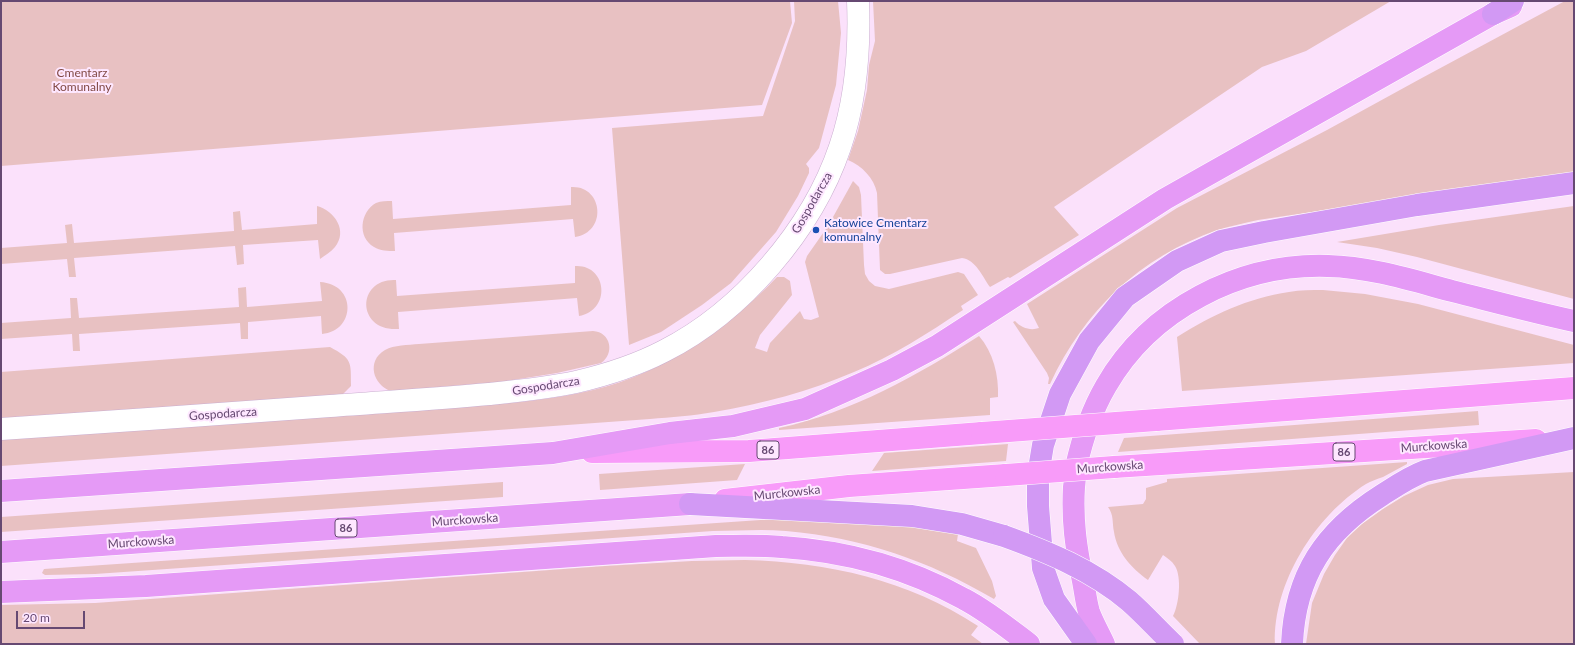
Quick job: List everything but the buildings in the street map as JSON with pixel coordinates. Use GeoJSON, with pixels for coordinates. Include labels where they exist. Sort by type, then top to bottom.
{"type":"FeatureCollection","features":[{"type":"Feature","properties":{"kind":"highway"},"geometry":{"type":"LineString","coordinates":[[553,453],[670,433],[733,426],[805,408],[886,373],[937,346],[1165,200],[1493,14],[1513,1]]}},
{"type":"Feature","properties":{"kind":"highway"},"geometry":{"type":"LineString","coordinates":[[1493,14],[1524,1]]}},
{"type":"Feature","properties":{"kind":"highway"},"geometry":{"type":"LineString","coordinates":[[1086,644],[1054,599],[1043,568],[1038,506],[1038,475],[1042,445],[1060,394],[1089,341],[1125,297],[1177,261],[1221,242],[1264,232],[1417,205],[1574,183]]}},
{"type":"Feature","properties":{"kind":"highway"},"geometry":{"type":"LineString","coordinates":[[1104,644],[1089,610],[1078,558],[1074,530],[1073,503],[1076,469],[1086,432],[1105,387],[1135,347],[1166,318],[1202,294],[1232,282],[1269,271],[1300,267],[1328,266],[1357,268],[1394,276],[1574,321]]}},
{"type":"Feature","properties":{"kind":"highway"},"geometry":{"type":"LineString","coordinates":[[1292,644],[1294,615],[1304,578],[1318,554],[1338,529],[1361,508],[1409,477],[1425,471],[1574,438]]}},
{"type":"Feature","properties":{"kind":"highway","name":"86"},"geometry":{"type":"LineString","coordinates":[[1,491],[553,453]]}},
{"type":"Feature","properties":{"kind":"highway"},"geometry":{"type":"LineString","coordinates":[[690,504],[912,516],[962,524],[1004,536],[1058,557],[1092,575],[1128,601],[1173,644]]}},
{"type":"Feature","properties":{"kind":"highway","name":"Murckowska"},"geometry":{"type":"LineString","coordinates":[[1,552],[690,504]]}},
{"type":"Feature","properties":{"kind":"highway"},"geometry":{"type":"LineString","coordinates":[[1,592],[153,585],[716,546],[781,546],[819,550],[892,567],[965,599],[997,620],[1029,644]]}},
{"type":"Feature","properties":{"kind":"main road","name":"86"},"geometry":{"type":"LineString","coordinates":[[553,453],[749,451],[1574,388]]}},
{"type":"Feature","properties":{"kind":"main road","name":"Murckowska"},"geometry":{"type":"LineString","coordinates":[[690,504],[849,486],[1114,467],[1574,438]]}},
{"type":"Feature","properties":{"kind":"street","name":"Gospodarcza"},"geometry":{"type":"LineString","coordinates":[[1,429],[447,398],[527,390],[576,382],[622,369],[664,351],[702,327],[729,307],[754,284],[790,241],[815,201],[837,155],[849,117],[858,51],[858,1]]}},
{"type":"Feature","properties":{"kind":"green space","name":"Cmentarz Komunalny"},"geometry":{"type":"Polygon","coordinates":[[[1,1],[790,1],[792,23],[762,105],[1,166],[1,1]]]}},
{"type":"Feature","properties":{"kind":"green space"},"geometry":{"type":"Polygon","coordinates":[[[794,1],[838,1],[841,33],[836,85],[819,148],[806,164],[809,168],[809,173],[798,196],[776,232],[731,283],[702,305],[661,332],[629,345],[612,128],[763,116],[795,21],[794,1]]]}},
{"type":"Feature","properties":{"kind":"green space"},"geometry":{"type":"Polygon","coordinates":[[[873,1],[1391,1],[1306,51],[1262,67],[1054,207],[1079,235],[1010,278],[1008,277],[990,287],[975,265],[967,259],[962,258],[890,274],[885,274],[880,270],[877,193],[873,182],[867,173],[848,160],[858,131],[867,90],[869,65],[875,41],[873,1]]]}},
{"type":"Feature","properties":{"kind":"green space"},"geometry":{"type":"Polygon","coordinates":[[[1565,1],[1574,1],[1574,173],[1258,220],[1217,230],[1189,241],[1163,255],[1139,271],[1097,310],[1064,358],[1050,384],[1048,384],[1049,378],[1047,373],[1013,322],[1015,321],[1026,328],[1039,328],[1027,304],[1177,208],[1327,130],[1565,1]]]}},
{"type":"Feature","properties":{"kind":"green space"},"geometry":{"type":"Polygon","coordinates":[[[853,181],[859,187],[861,195],[864,265],[865,274],[869,281],[875,286],[889,289],[958,272],[964,274],[978,295],[961,306],[963,310],[923,336],[868,366],[820,385],[786,396],[750,405],[682,416],[1,466],[1,439],[491,405],[549,398],[593,390],[645,372],[693,347],[737,314],[777,277],[784,277],[790,281],[792,295],[760,335],[755,348],[767,352],[770,343],[800,311],[804,319],[811,320],[819,317],[805,262],[807,256],[828,226],[853,181]]]}},
{"type":"Feature","properties":{"kind":"green space"},"geometry":{"type":"Polygon","coordinates":[[[571,187],[582,188],[590,193],[595,201],[597,209],[597,218],[593,227],[586,233],[575,237],[573,219],[394,233],[395,251],[390,251],[381,250],[374,247],[369,243],[363,231],[364,218],[367,212],[376,203],[380,202],[392,201],[393,219],[571,205],[571,187]]]}},
{"type":"Feature","properties":{"kind":"green space"},"geometry":{"type":"Polygon","coordinates":[[[317,206],[329,212],[338,222],[340,228],[339,241],[330,252],[320,259],[318,240],[243,245],[244,264],[237,265],[235,246],[74,258],[76,277],[69,277],[67,259],[1,264],[1,248],[67,243],[65,225],[72,224],[74,243],[234,231],[233,212],[240,211],[242,230],[317,224],[317,206]]]}},
{"type":"Feature","properties":{"kind":"green space"},"geometry":{"type":"Polygon","coordinates":[[[1574,206],[1574,299],[1417,257],[1377,248],[1337,242],[1439,225],[1574,206]]]}},
{"type":"Feature","properties":{"kind":"green space"},"geometry":{"type":"Polygon","coordinates":[[[575,266],[586,267],[594,272],[599,279],[601,288],[601,297],[597,305],[590,312],[579,316],[577,298],[398,312],[399,329],[385,328],[375,322],[369,314],[366,305],[368,295],[374,287],[383,282],[396,280],[397,296],[575,283],[575,266]]]}},
{"type":"Feature","properties":{"kind":"green space"},"geometry":{"type":"Polygon","coordinates":[[[320,282],[332,285],[341,291],[346,299],[348,308],[346,317],[341,325],[333,331],[322,334],[321,316],[248,322],[248,339],[241,339],[240,323],[79,334],[80,351],[73,351],[72,334],[1,339],[1,323],[71,318],[70,298],[77,298],[79,318],[239,307],[238,288],[246,287],[247,307],[322,301],[320,282]]]}},
{"type":"Feature","properties":{"kind":"green space"},"geometry":{"type":"Polygon","coordinates":[[[1302,290],[1323,290],[1365,294],[1418,304],[1574,345],[1574,363],[1182,391],[1177,337],[1231,308],[1259,298],[1302,290]]]}},
{"type":"Feature","properties":{"kind":"green space"},"geometry":{"type":"Polygon","coordinates":[[[593,331],[599,332],[607,339],[609,349],[605,359],[601,363],[557,373],[500,382],[391,391],[380,384],[374,372],[375,360],[379,355],[389,348],[397,346],[593,331]]]}},
{"type":"Feature","properties":{"kind":"green space"},"geometry":{"type":"Polygon","coordinates":[[[979,336],[988,349],[996,372],[998,397],[990,398],[990,415],[779,430],[779,428],[832,413],[858,403],[932,365],[979,336]]]}},
{"type":"Feature","properties":{"kind":"green space"},"geometry":{"type":"Polygon","coordinates":[[[330,347],[343,355],[349,362],[350,366],[351,386],[342,395],[1,418],[1,372],[330,347]]]}},
{"type":"Feature","properties":{"kind":"green space"},"geometry":{"type":"Polygon","coordinates":[[[1478,411],[1479,425],[1118,452],[1124,438],[1478,411]]]}},
{"type":"Feature","properties":{"kind":"green space"},"geometry":{"type":"Polygon","coordinates":[[[1008,444],[1006,461],[872,471],[884,453],[1008,444]]]}},
{"type":"Feature","properties":{"kind":"green space"},"geometry":{"type":"Polygon","coordinates":[[[1407,462],[1407,464],[1383,477],[1366,484],[1347,498],[1330,514],[1314,533],[1289,575],[1281,598],[1276,621],[1275,644],[1200,644],[1173,616],[1177,605],[1179,591],[1178,577],[1175,566],[1163,555],[1148,580],[1136,570],[1126,559],[1118,546],[1112,516],[1108,507],[1143,504],[1146,499],[1146,488],[1167,482],[1167,479],[1407,462]]]}},
{"type":"Feature","properties":{"kind":"green space"},"geometry":{"type":"Polygon","coordinates":[[[745,464],[737,480],[600,490],[599,474],[745,464]]]}},
{"type":"Feature","properties":{"kind":"green space"},"geometry":{"type":"Polygon","coordinates":[[[1574,472],[1574,644],[1306,644],[1312,603],[1324,574],[1347,538],[1362,524],[1383,509],[1404,496],[1428,485],[1453,479],[1574,472]]]}},
{"type":"Feature","properties":{"kind":"green space"},"geometry":{"type":"Polygon","coordinates":[[[503,482],[503,497],[1,532],[1,517],[503,482]]]}},
{"type":"Feature","properties":{"kind":"green space"},"geometry":{"type":"Polygon","coordinates":[[[775,519],[885,522],[958,534],[957,541],[976,548],[992,581],[996,596],[994,599],[969,585],[919,562],[868,545],[814,534],[767,530],[713,531],[95,574],[45,575],[42,573],[44,569],[775,519]]]}},
{"type":"Feature","properties":{"kind":"green space"},"geometry":{"type":"Polygon","coordinates":[[[745,560],[807,565],[837,570],[866,576],[895,585],[951,610],[978,626],[971,635],[983,644],[1,644],[1,605],[95,603],[605,566],[692,561],[745,560]]]}},
{"type":"Feature","properties":{"kind":"place","name":"Katowice Cmentarz komunalny"},"geometry":{"type":"Point","coordinates":[816,230]}}]}
